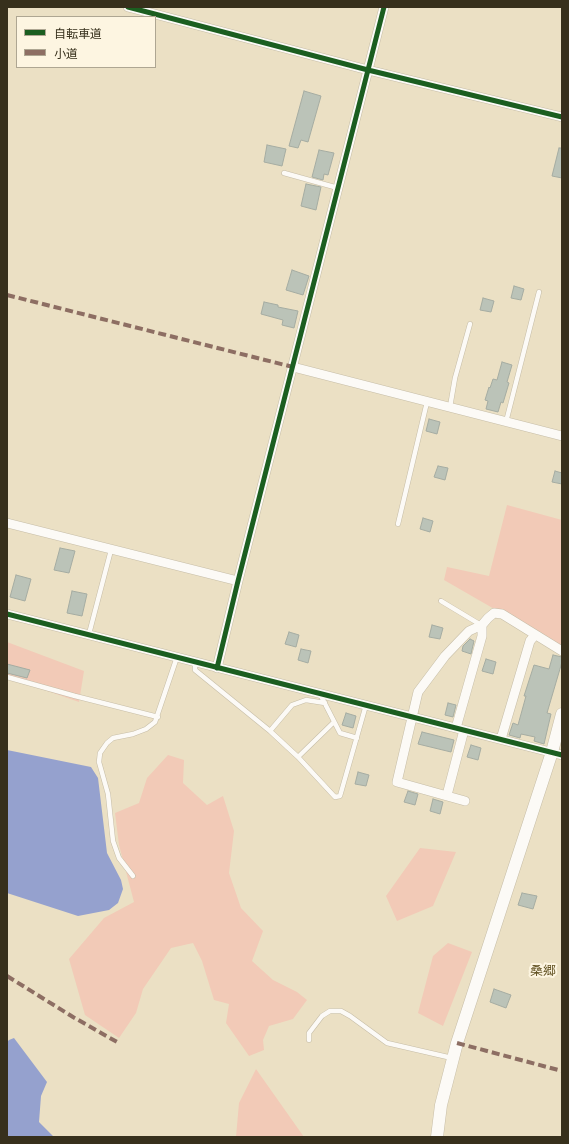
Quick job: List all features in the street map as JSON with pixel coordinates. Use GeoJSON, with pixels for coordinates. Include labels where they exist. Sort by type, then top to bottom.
{"type":"FeatureCollection","features":[{"type":"Feature","properties":{"kind":"street"},"geometry":{"type":"LineString","coordinates":[[128,7],[368,70],[562,117]]}},
{"type":"Feature","properties":{"kind":"street"},"geometry":{"type":"LineString","coordinates":[[218,668],[238,581],[384,7]]}},
{"type":"Feature","properties":{"kind":"street"},"geometry":{"type":"LineString","coordinates":[[293,367],[562,436]]}},
{"type":"Feature","properties":{"kind":"street"},"geometry":{"type":"LineString","coordinates":[[7,524],[238,581]]}},
{"type":"Feature","properties":{"kind":"street"},"geometry":{"type":"LineString","coordinates":[[465,801],[397,782],[418,692],[445,656],[469,631],[482,625],[494,613],[502,614],[562,651]]}},
{"type":"Feature","properties":{"kind":"street"},"geometry":{"type":"LineString","coordinates":[[7,614],[557,754]]}},
{"type":"Feature","properties":{"kind":"street"},"geometry":{"type":"LineString","coordinates":[[447,795],[460,729],[482,636],[482,625]]}},
{"type":"Feature","properties":{"kind":"street"},"geometry":{"type":"LineString","coordinates":[[501,739],[530,641],[534,635]]}},
{"type":"Feature","properties":{"kind":"street"},"geometry":{"type":"LineString","coordinates":[[437,1137],[440,1105],[452,1058],[557,754],[562,714]]}},
{"type":"Feature","properties":{"kind":"lane"},"geometry":{"type":"LineString","coordinates":[[284,173],[338,188]]}},
{"type":"Feature","properties":{"kind":"lane"},"geometry":{"type":"LineString","coordinates":[[506,422],[538,292]]}},
{"type":"Feature","properties":{"kind":"lane"},"geometry":{"type":"LineString","coordinates":[[450,408],[455,378],[470,324]]}},
{"type":"Feature","properties":{"kind":"lane"},"geometry":{"type":"LineString","coordinates":[[398,524],[427,402]]}},
{"type":"Feature","properties":{"kind":"lane"},"geometry":{"type":"LineString","coordinates":[[89,634],[111,550]]}},
{"type":"Feature","properties":{"kind":"lane"},"geometry":{"type":"LineString","coordinates":[[441,601],[482,625]]}},
{"type":"Feature","properties":{"kind":"lane"},"geometry":{"type":"LineString","coordinates":[[133,876],[119,858],[113,841],[108,794],[99,762],[100,753],[107,743],[113,738],[133,734],[146,729],[155,722],[158,717],[177,657]]}},
{"type":"Feature","properties":{"kind":"lane"},"geometry":{"type":"LineString","coordinates":[[196,662],[196,670],[270,731],[336,797],[340,796],[366,705]]}},
{"type":"Feature","properties":{"kind":"lane"},"geometry":{"type":"LineString","coordinates":[[7,677],[158,717]]}},
{"type":"Feature","properties":{"kind":"lane"},"geometry":{"type":"LineString","coordinates":[[320,694],[340,733],[357,738]]}},
{"type":"Feature","properties":{"kind":"lane"},"geometry":{"type":"LineString","coordinates":[[270,731],[292,705],[306,700],[325,703]]}},
{"type":"Feature","properties":{"kind":"lane"},"geometry":{"type":"LineString","coordinates":[[298,758],[334,722]]}},
{"type":"Feature","properties":{"kind":"lane"},"geometry":{"type":"LineString","coordinates":[[309,1040],[308,1033],[322,1016],[330,1011],[341,1011],[387,1043],[452,1058]]}},
{"type":"Feature","properties":{"kind":"shaded area"},"geometry":{"type":"Polygon","coordinates":[[[507,505],[562,520],[562,648],[444,580],[447,567],[489,576],[507,505]]]}},
{"type":"Feature","properties":{"kind":"shaded area"},"geometry":{"type":"Polygon","coordinates":[[[7,642],[84,671],[79,702],[7,677],[7,642]]]}},
{"type":"Feature","properties":{"kind":"shaded area"},"geometry":{"type":"Polygon","coordinates":[[[168,755],[184,760],[183,783],[207,805],[223,796],[234,831],[229,873],[241,908],[263,931],[252,961],[273,980],[297,992],[307,1000],[293,1019],[269,1026],[263,1040],[264,1050],[249,1056],[226,1023],[229,1004],[214,1000],[202,961],[193,943],[171,948],[143,989],[136,1013],[119,1038],[85,1015],[69,959],[104,918],[134,902],[119,845],[115,813],[139,803],[147,778],[168,755]]]}},
{"type":"Feature","properties":{"kind":"shaded area"},"geometry":{"type":"Polygon","coordinates":[[[420,848],[456,852],[433,906],[397,921],[386,896],[420,848]]]}},
{"type":"Feature","properties":{"kind":"shaded area"},"geometry":{"type":"Polygon","coordinates":[[[448,943],[472,952],[443,1026],[418,1013],[433,956],[448,943]]]}},
{"type":"Feature","properties":{"kind":"shaded area"},"geometry":{"type":"Polygon","coordinates":[[[256,1069],[304,1137],[236,1137],[239,1103],[256,1069]]]}},
{"type":"Feature","properties":{"kind":"water"},"geometry":{"type":"Polygon","coordinates":[[[7,750],[91,767],[98,778],[107,853],[121,880],[123,889],[118,903],[109,910],[78,916],[7,893],[7,750]]]}},
{"type":"Feature","properties":{"kind":"water"},"geometry":{"type":"Polygon","coordinates":[[[14,1038],[47,1082],[41,1096],[39,1122],[54,1137],[7,1137],[7,1042],[14,1038]]]}},
{"type":"Feature","properties":{"kind":"building"},"geometry":{"type":"Polygon","coordinates":[[[304,91],[321,96],[308,142],[301,140],[298,148],[289,146],[304,91]]]}},
{"type":"Feature","properties":{"kind":"building"},"geometry":{"type":"Polygon","coordinates":[[[267,145],[286,149],[282,166],[264,162],[267,145]]]}},
{"type":"Feature","properties":{"kind":"building"},"geometry":{"type":"Polygon","coordinates":[[[559,148],[562,148],[562,178],[552,176],[559,148]]]}},
{"type":"Feature","properties":{"kind":"building"},"geometry":{"type":"Polygon","coordinates":[[[319,150],[334,153],[328,175],[324,174],[323,180],[312,177],[319,150]]]}},
{"type":"Feature","properties":{"kind":"building"},"geometry":{"type":"Polygon","coordinates":[[[306,184],[321,187],[316,210],[301,206],[306,184]]]}},
{"type":"Feature","properties":{"kind":"building"},"geometry":{"type":"Polygon","coordinates":[[[292,270],[309,276],[303,295],[286,290],[292,270]]]}},
{"type":"Feature","properties":{"kind":"building"},"geometry":{"type":"Polygon","coordinates":[[[514,286],[524,289],[521,300],[511,298],[514,286]]]}},
{"type":"Feature","properties":{"kind":"building"},"geometry":{"type":"Polygon","coordinates":[[[483,298],[494,301],[491,312],[480,310],[483,298]]]}},
{"type":"Feature","properties":{"kind":"building"},"geometry":{"type":"Polygon","coordinates":[[[264,302],[278,305],[278,307],[298,311],[294,328],[282,325],[283,320],[261,314],[264,302]]]}},
{"type":"Feature","properties":{"kind":"building"},"geometry":{"type":"Polygon","coordinates":[[[502,362],[512,365],[507,382],[509,383],[503,403],[501,402],[498,412],[486,409],[488,401],[485,400],[493,379],[497,380],[502,362]]]}},
{"type":"Feature","properties":{"kind":"building"},"geometry":{"type":"Polygon","coordinates":[[[429,419],[440,422],[437,434],[426,431],[429,419]]]}},
{"type":"Feature","properties":{"kind":"building"},"geometry":{"type":"Polygon","coordinates":[[[438,466],[448,468],[445,480],[434,477],[438,466]]]}},
{"type":"Feature","properties":{"kind":"building"},"geometry":{"type":"Polygon","coordinates":[[[555,471],[562,473],[562,484],[552,482],[555,471]]]}},
{"type":"Feature","properties":{"kind":"building"},"geometry":{"type":"Polygon","coordinates":[[[423,518],[433,521],[430,532],[420,529],[423,518]]]}},
{"type":"Feature","properties":{"kind":"building"},"geometry":{"type":"Polygon","coordinates":[[[60,548],[75,551],[69,573],[54,570],[60,548]]]}},
{"type":"Feature","properties":{"kind":"building"},"geometry":{"type":"Polygon","coordinates":[[[16,575],[31,579],[25,601],[10,597],[16,575]]]}},
{"type":"Feature","properties":{"kind":"building"},"geometry":{"type":"Polygon","coordinates":[[[72,591],[87,594],[82,616],[67,613],[72,591]]]}},
{"type":"Feature","properties":{"kind":"building"},"geometry":{"type":"Polygon","coordinates":[[[432,625],[443,628],[440,639],[429,637],[432,625]]]}},
{"type":"Feature","properties":{"kind":"building"},"geometry":{"type":"Polygon","coordinates":[[[289,632],[299,635],[296,647],[285,644],[289,632]]]}},
{"type":"Feature","properties":{"kind":"building"},"geometry":{"type":"Polygon","coordinates":[[[470,639],[474,641],[471,654],[462,651],[463,646],[470,639]]]}},
{"type":"Feature","properties":{"kind":"building"},"geometry":{"type":"Polygon","coordinates":[[[301,649],[311,651],[308,663],[298,660],[301,649]]]}},
{"type":"Feature","properties":{"kind":"building"},"geometry":{"type":"Polygon","coordinates":[[[553,655],[562,657],[562,662],[547,713],[551,714],[544,744],[534,741],[535,737],[521,734],[520,738],[509,735],[513,723],[518,725],[526,696],[524,696],[534,665],[549,669],[553,655]]]}},
{"type":"Feature","properties":{"kind":"building"},"geometry":{"type":"Polygon","coordinates":[[[486,659],[496,662],[493,674],[482,671],[486,659]]]}},
{"type":"Feature","properties":{"kind":"building"},"geometry":{"type":"Polygon","coordinates":[[[7,664],[30,670],[27,678],[7,673],[7,664]]]}},
{"type":"Feature","properties":{"kind":"building"},"geometry":{"type":"Polygon","coordinates":[[[448,703],[456,705],[453,717],[445,715],[448,703]]]}},
{"type":"Feature","properties":{"kind":"building"},"geometry":{"type":"Polygon","coordinates":[[[346,713],[356,716],[353,728],[342,725],[346,713]]]}},
{"type":"Feature","properties":{"kind":"building"},"geometry":{"type":"Polygon","coordinates":[[[422,732],[454,740],[451,752],[418,744],[422,732]]]}},
{"type":"Feature","properties":{"kind":"building"},"geometry":{"type":"Polygon","coordinates":[[[471,745],[481,748],[478,760],[467,757],[471,745]]]}},
{"type":"Feature","properties":{"kind":"building"},"geometry":{"type":"Polygon","coordinates":[[[358,772],[369,775],[366,786],[355,784],[358,772]]]}},
{"type":"Feature","properties":{"kind":"building"},"geometry":{"type":"Polygon","coordinates":[[[408,791],[418,794],[415,805],[404,802],[408,791]]]}},
{"type":"Feature","properties":{"kind":"building"},"geometry":{"type":"Polygon","coordinates":[[[433,799],[443,802],[440,814],[430,811],[433,799]]]}},
{"type":"Feature","properties":{"kind":"building"},"geometry":{"type":"Polygon","coordinates":[[[522,893],[537,896],[533,909],[518,905],[522,893]]]}},
{"type":"Feature","properties":{"kind":"building"},"geometry":{"type":"Polygon","coordinates":[[[494,989],[511,995],[506,1008],[490,1002],[494,989]]]}},
{"type":"Feature","properties":{"kind":"marked path"},"geometry":{"type":"LineString","coordinates":[[7,295],[293,367]]}},
{"type":"Feature","properties":{"kind":"marked path"},"geometry":{"type":"LineString","coordinates":[[7,976],[73,1017],[117,1042]]}},
{"type":"Feature","properties":{"kind":"marked path"},"geometry":{"type":"LineString","coordinates":[[457,1043],[562,1071]]}},
{"type":"Feature","properties":{"kind":"cycle path"},"geometry":{"type":"LineString","coordinates":[[128,7],[368,70],[562,117]]}},
{"type":"Feature","properties":{"kind":"cycle path"},"geometry":{"type":"LineString","coordinates":[[217,668],[384,7]]}},
{"type":"Feature","properties":{"kind":"cycle path"},"geometry":{"type":"LineString","coordinates":[[7,614],[562,755]]}},
{"type":"Feature","properties":{"kind":"district","name":"桑郷"},"geometry":{"type":"Point","coordinates":[543,971]}}]}
